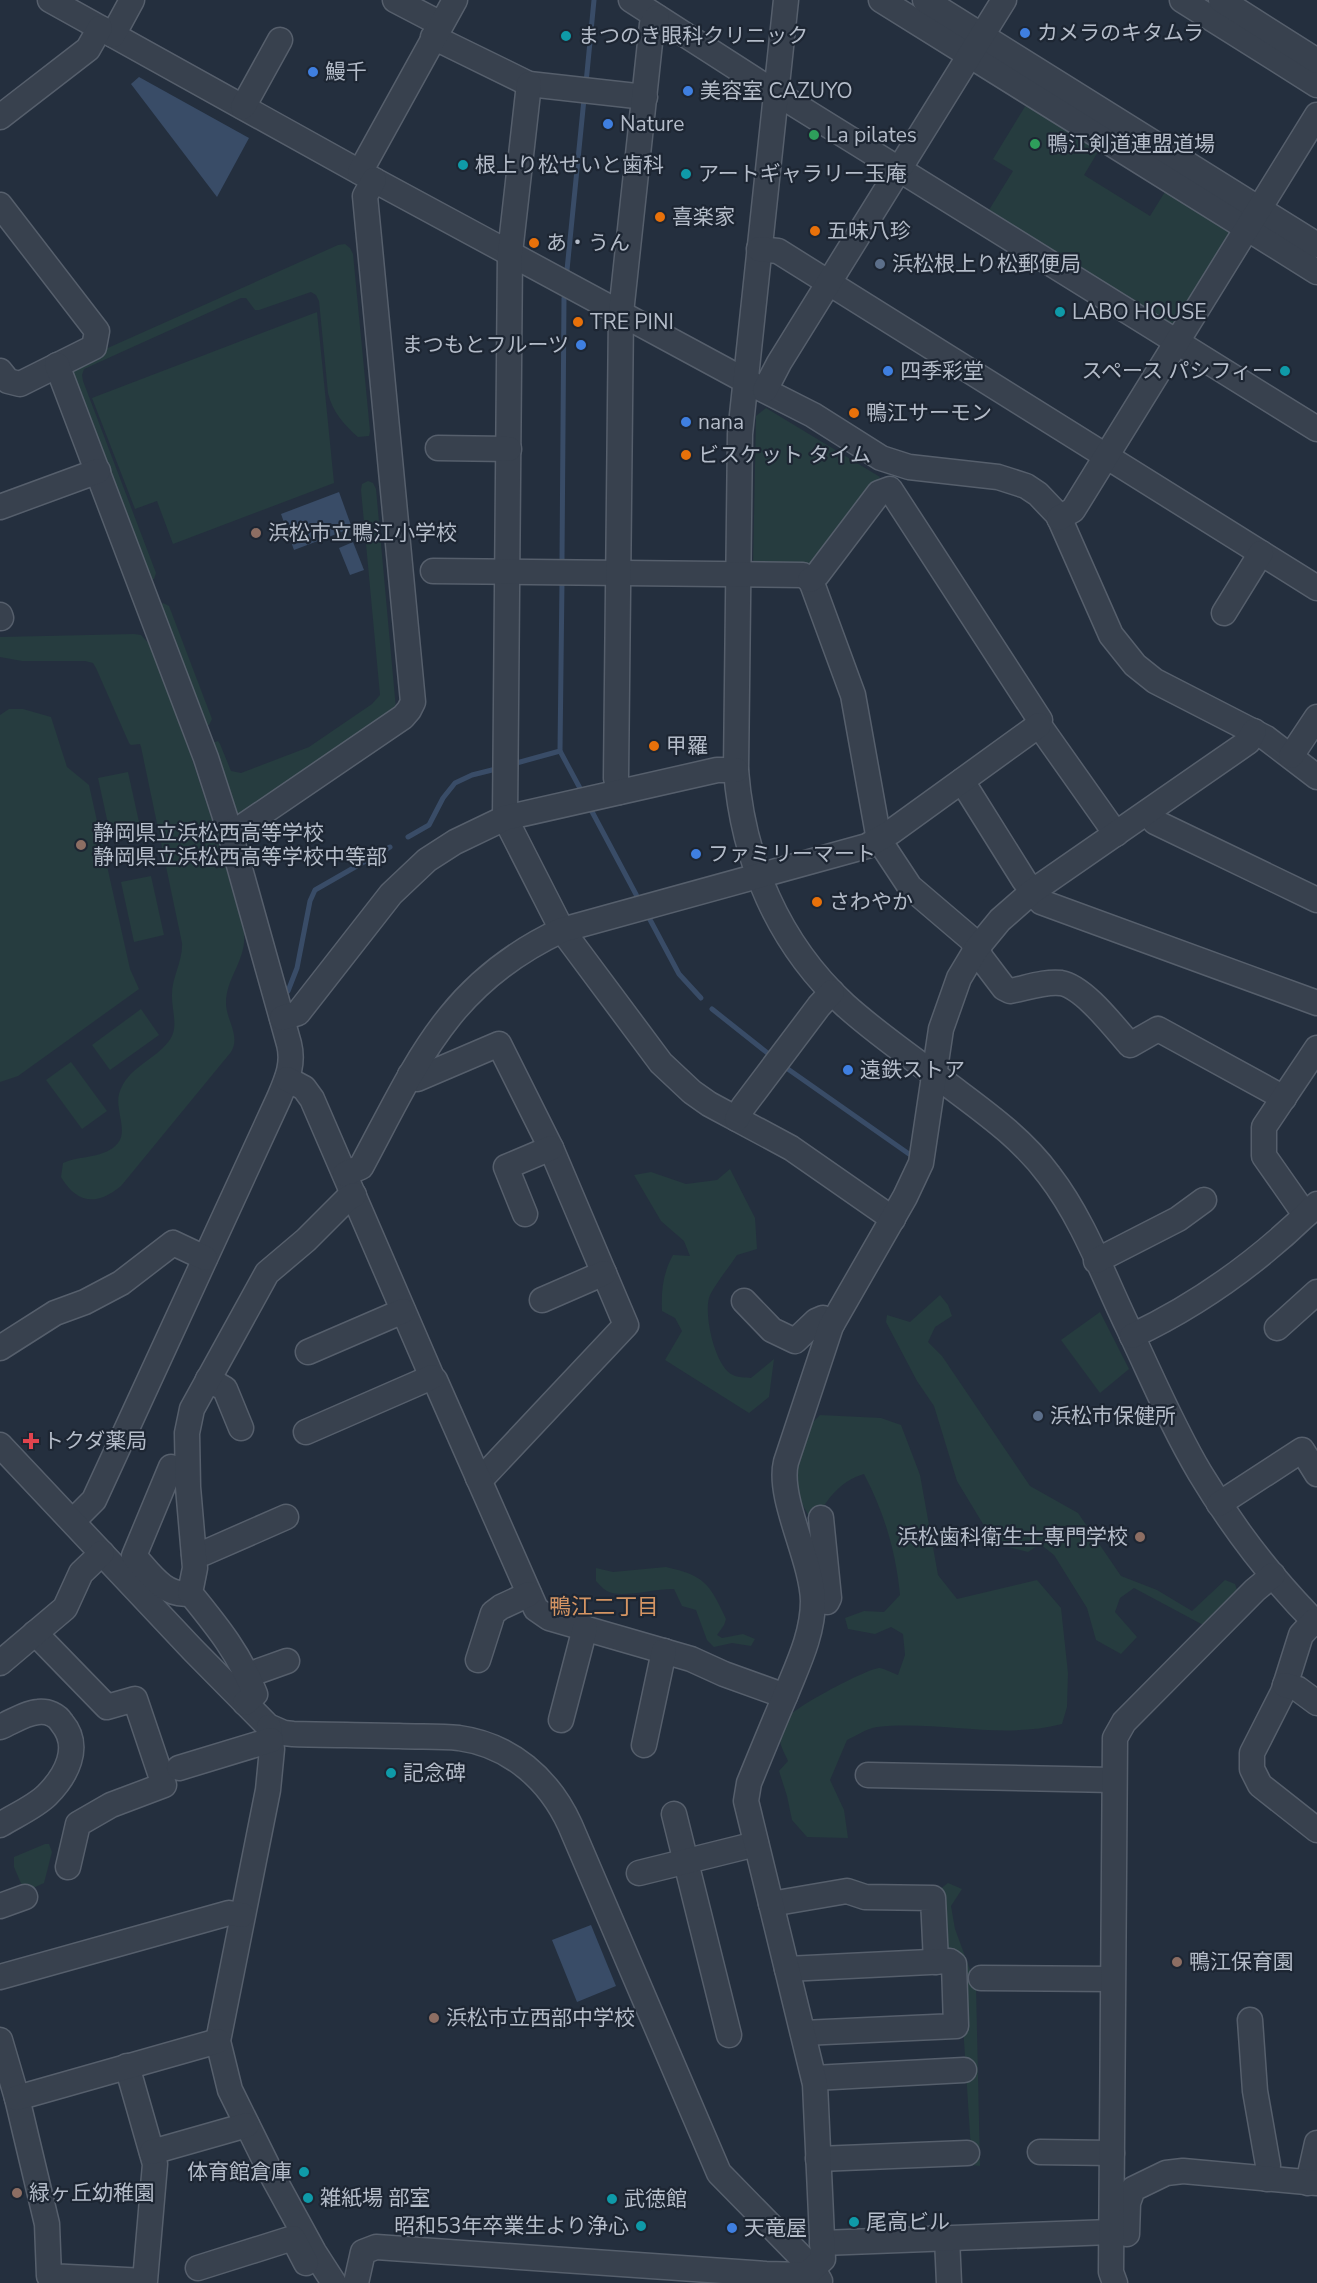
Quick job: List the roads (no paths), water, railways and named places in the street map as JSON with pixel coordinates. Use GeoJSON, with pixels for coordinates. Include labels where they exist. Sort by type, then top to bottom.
{"type":"FeatureCollection","features":[{"type":"Feature","properties":{"kind":"street"},"geometry":{"type":"LineString","coordinates":[[50,0],[367,176],[813,414],[881,458],[909,466],[1012,480],[1038,494],[1059,518],[1111,634],[1126,656],[1155,681],[1254,731],[1317,777]]}},
{"type":"Feature","properties":{"kind":"street"},"geometry":{"type":"LineString","coordinates":[[0,117],[88,49],[132,0]]}},
{"type":"Feature","properties":{"kind":"street"},"geometry":{"type":"LineString","coordinates":[[394,0],[437,31],[529,84],[645,97]]}},
{"type":"Feature","properties":{"kind":"street"},"geometry":{"type":"LineString","coordinates":[[230,832],[239,829],[403,717],[410,710],[413,702],[365,196],[367,176],[437,31],[455,0]]}},
{"type":"Feature","properties":{"kind":"street"},"geometry":{"type":"LineString","coordinates":[[631,0],[1317,429]]}},
{"type":"Feature","properties":{"kind":"street"},"geometry":{"type":"LineString","coordinates":[[786,0],[759,249],[755,385],[740,434],[736,770],[742,822],[758,877],[779,922],[793,945],[832,992],[866,1023],[1000,1124],[1034,1156],[1062,1193],[1185,1446],[1219,1504],[1273,1575],[1316,1623],[1301,1635],[1285,1685],[1255,1744],[1252,1753],[1252,1770],[1255,1778],[1266,1791],[1317,1830]]}},
{"type":"Feature","properties":{"kind":"street"},"geometry":{"type":"LineString","coordinates":[[881,0],[976,45],[1253,219],[1317,272]]}},
{"type":"Feature","properties":{"kind":"street"},"geometry":{"type":"LineString","coordinates":[[925,0],[976,45]]}},
{"type":"Feature","properties":{"kind":"street"},"geometry":{"type":"LineString","coordinates":[[755,385],[774,372],[1004,0]]}},
{"type":"Feature","properties":{"kind":"street"},"geometry":{"type":"LineString","coordinates":[[1182,0],[1317,86]]}},
{"type":"Feature","properties":{"kind":"street"},"geometry":{"type":"LineString","coordinates":[[1221,0],[1317,61]]}},
{"type":"Feature","properties":{"kind":"street"},"geometry":{"type":"LineString","coordinates":[[619,792],[616,778],[621,313],[652,24],[657,17]]}},
{"type":"Feature","properties":{"kind":"street"},"geometry":{"type":"LineString","coordinates":[[243,107],[280,40]]}},
{"type":"Feature","properties":{"kind":"street"},"geometry":{"type":"LineString","coordinates":[[529,84],[510,253],[505,818],[562,930],[661,1063],[692,1092],[807,1158],[893,1219]]}},
{"type":"Feature","properties":{"kind":"street"},"geometry":{"type":"LineString","coordinates":[[1059,518],[1072,510],[1317,115]]}},
{"type":"Feature","properties":{"kind":"street"},"geometry":{"type":"LineString","coordinates":[[0,205],[97,331],[94,347],[20,384],[8,381],[0,371]]}},
{"type":"Feature","properties":{"kind":"street"},"geometry":{"type":"LineString","coordinates":[[1253,219],[1317,245]]}},
{"type":"Feature","properties":{"kind":"street"},"geometry":{"type":"LineString","coordinates":[[759,249],[778,251],[1317,588]]}},
{"type":"Feature","properties":{"kind":"street"},"geometry":{"type":"LineString","coordinates":[[57,365],[194,724],[230,832],[291,1052],[287,1079],[94,1500],[73,1521]]}},
{"type":"Feature","properties":{"kind":"street"},"geometry":{"type":"LineString","coordinates":[[438,448],[508,449]]}},
{"type":"Feature","properties":{"kind":"street"},"geometry":{"type":"LineString","coordinates":[[0,507],[98,471]]}},
{"type":"Feature","properties":{"kind":"street"},"geometry":{"type":"LineString","coordinates":[[810,580],[817,575],[879,493],[890,489],[1040,720],[1039,725],[1116,834]]}},
{"type":"Feature","properties":{"kind":"street"},"geometry":{"type":"LineString","coordinates":[[1224,613],[1261,553]]}},
{"type":"Feature","properties":{"kind":"street"},"geometry":{"type":"LineString","coordinates":[[433,571],[803,575],[810,580],[853,695],[879,840],[910,887],[971,939],[1004,988],[1010,991],[1052,983],[1069,986],[1099,1010],[1130,1045],[1158,1029],[1284,1098]]}},
{"type":"Feature","properties":{"kind":"street"},"geometry":{"type":"LineString","coordinates":[[1291,756],[1317,717]]}},
{"type":"Feature","properties":{"kind":"street"},"geometry":{"type":"LineString","coordinates":[[190,1593],[195,1568],[188,1487],[187,1433],[192,1409],[267,1273],[306,1240],[347,1199],[350,1185],[435,1033],[476,986],[525,949],[562,930],[854,850],[879,840],[1039,725]]}},
{"type":"Feature","properties":{"kind":"street"},"geometry":{"type":"LineString","coordinates":[[817,2276],[823,2259],[814,2078],[748,1810],[747,1792],[804,1649],[811,1622],[812,1585],[786,1489],[784,1471],[832,1324],[893,1219],[914,1180],[924,1154],[946,1011],[959,978],[976,949],[1000,920],[1033,891],[1248,742],[1254,731]]}},
{"type":"Feature","properties":{"kind":"street"},"geometry":{"type":"LineString","coordinates":[[282,1018],[298,1013],[381,906],[415,871],[454,842],[505,818],[717,770],[736,770]]}},
{"type":"Feature","properties":{"kind":"street"},"geometry":{"type":"LineString","coordinates":[[962,781],[1041,902],[1317,1003]]}},
{"type":"Feature","properties":{"kind":"street"},"geometry":{"type":"LineString","coordinates":[[1148,812],[1155,822],[1317,900]]}},
{"type":"Feature","properties":{"kind":"street"},"geometry":{"type":"LineString","coordinates":[[737,1119],[743,1107],[832,992]]}},
{"type":"Feature","properties":{"kind":"street"},"geometry":{"type":"LineString","coordinates":[[410,1075],[417,1079],[499,1044],[551,1148],[626,1325],[485,1475],[478,1478]]}},
{"type":"Feature","properties":{"kind":"street"},"geometry":{"type":"LineString","coordinates":[[1132,1336],[1225,1284],[1282,1239],[1312,1209],[1264,1156],[1264,1127],[1317,1048]]}},
{"type":"Feature","properties":{"kind":"street"},"geometry":{"type":"LineString","coordinates":[[287,1079],[309,1093],[536,1609],[542,1615],[692,1659],[724,1674],[785,1696]]}},
{"type":"Feature","properties":{"kind":"street"},"geometry":{"type":"LineString","coordinates":[[525,1214],[506,1167],[551,1148]]}},
{"type":"Feature","properties":{"kind":"street"},"geometry":{"type":"LineString","coordinates":[[1096,1260],[1178,1219],[1204,1200]]}},
{"type":"Feature","properties":{"kind":"street"},"geometry":{"type":"LineString","coordinates":[[0,1348],[55,1313],[90,1299],[128,1279],[173,1243],[205,1258]]}},
{"type":"Feature","properties":{"kind":"street"},"geometry":{"type":"LineString","coordinates":[[542,1300],[604,1273]]}},
{"type":"Feature","properties":{"kind":"street"},"geometry":{"type":"LineString","coordinates":[[1277,1328],[1317,1292]]}},
{"type":"Feature","properties":{"kind":"street"},"geometry":{"type":"LineString","coordinates":[[744,1301],[772,1330],[795,1341],[816,1321],[823,1318],[832,1324]]}},
{"type":"Feature","properties":{"kind":"street"},"geometry":{"type":"LineString","coordinates":[[308,1352],[403,1311]]}},
{"type":"Feature","properties":{"kind":"street"},"geometry":{"type":"LineString","coordinates":[[306,1432],[432,1377]]}},
{"type":"Feature","properties":{"kind":"street"},"geometry":{"type":"LineString","coordinates":[[208,1379],[225,1389],[241,1428]]}},
{"type":"Feature","properties":{"kind":"street"},"geometry":{"type":"LineString","coordinates":[[0,1445],[245,1703],[270,1734],[272,1761],[268,1790],[218,2041],[230,2090],[327,2282]]}},
{"type":"Feature","properties":{"kind":"street"},"geometry":{"type":"LineString","coordinates":[[1219,1504],[1302,1450],[1317,1474]]}},
{"type":"Feature","properties":{"kind":"street"},"geometry":{"type":"LineString","coordinates":[[171,1467],[134,1556],[164,1588],[181,1595],[190,1593]]}},
{"type":"Feature","properties":{"kind":"street"},"geometry":{"type":"LineString","coordinates":[[194,1554],[204,1553],[286,1517]]}},
{"type":"Feature","properties":{"kind":"street"},"geometry":{"type":"LineString","coordinates":[[811,1622],[819,1623],[829,1598],[821,1518]]}},
{"type":"Feature","properties":{"kind":"street"},"geometry":{"type":"LineString","coordinates":[[0,1663],[65,1608],[81,1573],[102,1553]]}},
{"type":"Feature","properties":{"kind":"street"},"geometry":{"type":"LineString","coordinates":[[1115,2283],[1111,2272],[1111,2232],[1115,1738],[1124,1722],[1255,1590],[1273,1575]]}},
{"type":"Feature","properties":{"kind":"street"},"geometry":{"type":"LineString","coordinates":[[190,1593],[228,1640],[248,1675],[255,1694],[245,1703]]}},
{"type":"Feature","properties":{"kind":"street"},"geometry":{"type":"LineString","coordinates":[[478,1660],[493,1613],[529,1594]]}},
{"type":"Feature","properties":{"kind":"street"},"geometry":{"type":"LineString","coordinates":[[561,1720],[585,1628]]}},
{"type":"Feature","properties":{"kind":"street"},"geometry":{"type":"LineString","coordinates":[[35,1633],[107,1707],[135,1699],[164,1785],[111,1805],[78,1824],[68,1867]]}},
{"type":"Feature","properties":{"kind":"street"},"geometry":{"type":"LineString","coordinates":[[644,1744],[664,1651]]}},
{"type":"Feature","properties":{"kind":"street"},"geometry":{"type":"LineString","coordinates":[[248,1675],[287,1661]]}},
{"type":"Feature","properties":{"kind":"street"},"geometry":{"type":"LineString","coordinates":[[1285,1685],[1298,1689],[1317,1703]]}},
{"type":"Feature","properties":{"kind":"street"},"geometry":{"type":"LineString","coordinates":[[0,1727],[31,1713],[50,1713],[58,1717],[69,1733],[72,1753],[65,1771],[46,1796],[0,1825]]}},
{"type":"Feature","properties":{"kind":"street"},"geometry":{"type":"LineString","coordinates":[[178,1768],[270,1734],[284,1733],[460,1738],[492,1747],[520,1762],[545,1783],[555,1796],[570,1825],[718,2174],[817,2276]]}},
{"type":"Feature","properties":{"kind":"street"},"geometry":{"type":"LineString","coordinates":[[868,1775],[1113,1780]]}},
{"type":"Feature","properties":{"kind":"street"},"geometry":{"type":"LineString","coordinates":[[674,1814],[729,2035]]}},
{"type":"Feature","properties":{"kind":"street"},"geometry":{"type":"LineString","coordinates":[[639,1873],[756,1844]]}},
{"type":"Feature","properties":{"kind":"street"},"geometry":{"type":"LineString","coordinates":[[771,1904],[847,1891],[865,1897],[933,1898],[936,1962]]}},
{"type":"Feature","properties":{"kind":"street"},"geometry":{"type":"LineString","coordinates":[[0,1906],[25,1897]]}},
{"type":"Feature","properties":{"kind":"street"},"geometry":{"type":"LineString","coordinates":[[0,1977],[229,1913],[242,1916]]}},
{"type":"Feature","properties":{"kind":"street"},"geometry":{"type":"LineString","coordinates":[[787,1969],[950,1961],[954,1964],[956,2026],[803,2033]]}},
{"type":"Feature","properties":{"kind":"street"},"geometry":{"type":"LineString","coordinates":[[981,1978],[1112,1979]]}},
{"type":"Feature","properties":{"kind":"street"},"geometry":{"type":"LineString","coordinates":[[1250,2020],[1255,2091],[1268,2165],[1267,2179]]}},
{"type":"Feature","properties":{"kind":"street"},"geometry":{"type":"LineString","coordinates":[[0,2040],[47,2224],[49,2276],[145,2281],[155,2164],[127,2066]]}},
{"type":"Feature","properties":{"kind":"street"},"geometry":{"type":"LineString","coordinates":[[16,2097],[218,2041]]}},
{"type":"Feature","properties":{"kind":"street"},"geometry":{"type":"LineString","coordinates":[[814,2078],[964,2070]]}},
{"type":"Feature","properties":{"kind":"street"},"geometry":{"type":"LineString","coordinates":[[152,2152],[247,2125]]}},
{"type":"Feature","properties":{"kind":"street"},"geometry":{"type":"LineString","coordinates":[[1125,2283],[1128,2203],[1133,2189],[1166,2173],[1177,2171],[1313,2183],[1317,2143]]}},
{"type":"Feature","properties":{"kind":"street"},"geometry":{"type":"LineString","coordinates":[[1040,2152],[1112,2153]]}},
{"type":"Feature","properties":{"kind":"street"},"geometry":{"type":"LineString","coordinates":[[818,2159],[967,2153]]}},
{"type":"Feature","properties":{"kind":"street"},"geometry":{"type":"LineString","coordinates":[[822,2243],[1111,2232]]}},
{"type":"Feature","properties":{"kind":"street"},"geometry":{"type":"LineString","coordinates":[[209,2260],[293,2238],[311,2273],[327,2282]]}},
{"type":"Feature","properties":{"kind":"street"},"geometry":{"type":"LineString","coordinates":[[947,2238],[949,2283]]}},
{"type":"Feature","properties":{"kind":"street"},"geometry":{"type":"LineString","coordinates":[[356,2283],[363,2252],[376,2247],[733,2277],[817,2276]]}},
{"type":"Feature","properties":{"kind":"water"},"geometry":{"type":"Polygon","coordinates":[[[139,77],[249,138],[217,197],[131,84],[139,77]]]}},
{"type":"Feature","properties":{"kind":"water"},"geometry":{"type":"Polygon","coordinates":[[[339,492],[352,528],[294,550],[281,514],[339,492]]]}},
{"type":"Feature","properties":{"kind":"water"},"geometry":{"type":"Polygon","coordinates":[[[353,542],[364,570],[350,575],[339,548],[353,542]]]}},
{"type":"Feature","properties":{"kind":"water"},"geometry":{"type":"Polygon","coordinates":[[[591,1925],[616,1986],[577,2002],[552,1940],[591,1925]]]}},
{"type":"Feature","properties":{"kind":"waterway"},"geometry":{"type":"LineString","coordinates":[[586,83],[594,0]]}},
{"type":"Feature","properties":{"kind":"waterway"},"geometry":{"type":"LineString","coordinates":[[567,270],[584,99]]}},
{"type":"Feature","properties":{"kind":"waterway"},"geometry":{"type":"LineString","coordinates":[[562,559],[564,298]]}},
{"type":"Feature","properties":{"kind":"waterway"},"geometry":{"type":"LineString","coordinates":[[562,581],[560,751],[582,792]]}},
{"type":"Feature","properties":{"kind":"waterway"},"geometry":{"type":"LineString","coordinates":[[513,764],[560,751]]}},
{"type":"Feature","properties":{"kind":"waterway"},"geometry":{"type":"LineString","coordinates":[[408,837],[429,825],[443,798],[455,783],[472,775],[496,769]]}},
{"type":"Feature","properties":{"kind":"waterway"},"geometry":{"type":"LineString","coordinates":[[589,806],[639,900]]}},
{"type":"Feature","properties":{"kind":"waterway"},"geometry":{"type":"LineString","coordinates":[[288,991],[297,968],[310,901],[315,890],[390,847]]}},
{"type":"Feature","properties":{"kind":"waterway"},"geometry":{"type":"LineString","coordinates":[[647,914],[679,974],[701,998]]}},
{"type":"Feature","properties":{"kind":"waterway"},"geometry":{"type":"LineString","coordinates":[[712,1009],[770,1055]]}},
{"type":"Feature","properties":{"kind":"waterway"},"geometry":{"type":"LineString","coordinates":[[785,1067],[909,1154]]}},
{"type":"Feature","properties":{"kind":"place","name":"カメラのキタムラ"},"geometry":{"type":"Point","coordinates":[1025,33]}},
{"type":"Feature","properties":{"kind":"place","name":"まつのき眼科クリニック"},"geometry":{"type":"Point","coordinates":[566,36]}},
{"type":"Feature","properties":{"kind":"place","name":"鰻千"},"geometry":{"type":"Point","coordinates":[313,72]}},
{"type":"Feature","properties":{"kind":"place","name":"美容室 CAZUYO"},"geometry":{"type":"Point","coordinates":[688,91]}},
{"type":"Feature","properties":{"kind":"place","name":"Nature"},"geometry":{"type":"Point","coordinates":[608,124]}},
{"type":"Feature","properties":{"kind":"place","name":"La pilates"},"geometry":{"type":"Point","coordinates":[814,135]}},
{"type":"Feature","properties":{"kind":"place","name":"鴨江剣道連盟道場"},"geometry":{"type":"Point","coordinates":[1035,144]}},
{"type":"Feature","properties":{"kind":"place","name":"根上り松せいと歯科"},"geometry":{"type":"Point","coordinates":[463,165]}},
{"type":"Feature","properties":{"kind":"place","name":"アートギャラリー玉庵"},"geometry":{"type":"Point","coordinates":[686,174]}},
{"type":"Feature","properties":{"kind":"place","name":"喜楽家"},"geometry":{"type":"Point","coordinates":[660,217]}},
{"type":"Feature","properties":{"kind":"place","name":"五味八珍"},"geometry":{"type":"Point","coordinates":[815,231]}},
{"type":"Feature","properties":{"kind":"place","name":"あ・うん"},"geometry":{"type":"Point","coordinates":[534,243]}},
{"type":"Feature","properties":{"kind":"place","name":"浜松根上り松郵便局"},"geometry":{"type":"Point","coordinates":[880,264]}},
{"type":"Feature","properties":{"kind":"place","name":"LABO HOUSE"},"geometry":{"type":"Point","coordinates":[1060,312]}},
{"type":"Feature","properties":{"kind":"place","name":"TRE PINI"},"geometry":{"type":"Point","coordinates":[578,322]}},
{"type":"Feature","properties":{"kind":"place","name":"まつもとフルーツ"},"geometry":{"type":"Point","coordinates":[581,345]}},
{"type":"Feature","properties":{"kind":"place","name":"四季彩堂"},"geometry":{"type":"Point","coordinates":[888,371]}},
{"type":"Feature","properties":{"kind":"place","name":"スペース パシフィー"},"geometry":{"type":"Point","coordinates":[1285,371]}},
{"type":"Feature","properties":{"kind":"place","name":"鴨江サーモン"},"geometry":{"type":"Point","coordinates":[854,413]}},
{"type":"Feature","properties":{"kind":"place","name":"nana"},"geometry":{"type":"Point","coordinates":[686,422]}},
{"type":"Feature","properties":{"kind":"place","name":"ビスケット タイム"},"geometry":{"type":"Point","coordinates":[686,455]}},
{"type":"Feature","properties":{"kind":"place","name":"浜松市立鴨江小学校"},"geometry":{"type":"Point","coordinates":[256,533]}},
{"type":"Feature","properties":{"kind":"place","name":"甲羅"},"geometry":{"type":"Point","coordinates":[654,746]}},
{"type":"Feature","properties":{"kind":"place","name":"静岡県立浜松西高等学校 静岡県立浜松西高等学校中等部"},"geometry":{"type":"Point","coordinates":[81,845]}},
{"type":"Feature","properties":{"kind":"place","name":"ファミリーマート"},"geometry":{"type":"Point","coordinates":[696,854]}},
{"type":"Feature","properties":{"kind":"place","name":"さわやか"},"geometry":{"type":"Point","coordinates":[817,902]}},
{"type":"Feature","properties":{"kind":"place","name":"遠鉄ストア"},"geometry":{"type":"Point","coordinates":[848,1070]}},
{"type":"Feature","properties":{"kind":"place","name":"浜松市保健所"},"geometry":{"type":"Point","coordinates":[1038,1416]}},
{"type":"Feature","properties":{"kind":"place","name":"トクダ薬局"},"geometry":{"type":"Point","coordinates":[31,1441]}},
{"type":"Feature","properties":{"kind":"place","name":"浜松歯科衛生士専門学校"},"geometry":{"type":"Point","coordinates":[1140,1537]}},
{"type":"Feature","properties":{"kind":"place","name":"記念碑"},"geometry":{"type":"Point","coordinates":[391,1773]}},
{"type":"Feature","properties":{"kind":"place","name":"鴨江保育園"},"geometry":{"type":"Point","coordinates":[1177,1962]}},
{"type":"Feature","properties":{"kind":"place","name":"浜松市立西部中学校"},"geometry":{"type":"Point","coordinates":[434,2018]}},
{"type":"Feature","properties":{"kind":"place","name":"体育館倉庫"},"geometry":{"type":"Point","coordinates":[304,2172]}},
{"type":"Feature","properties":{"kind":"place","name":"緑ヶ丘幼稚園"},"geometry":{"type":"Point","coordinates":[17,2193]}},
{"type":"Feature","properties":{"kind":"place","name":"雑紙場 部室"},"geometry":{"type":"Point","coordinates":[308,2198]}},
{"type":"Feature","properties":{"kind":"place","name":"武徳館"},"geometry":{"type":"Point","coordinates":[612,2199]}},
{"type":"Feature","properties":{"kind":"place","name":"尾高ビル"},"geometry":{"type":"Point","coordinates":[854,2222]}},
{"type":"Feature","properties":{"kind":"place","name":"昭和53年卒業生より浄心"},"geometry":{"type":"Point","coordinates":[641,2226]}},
{"type":"Feature","properties":{"kind":"place","name":"天竜屋"},"geometry":{"type":"Point","coordinates":[732,2228]}},
{"type":"Feature","properties":{"kind":"district","name":"鴨江二丁目"},"geometry":{"type":"Point","coordinates":[604,1607]}}]}
